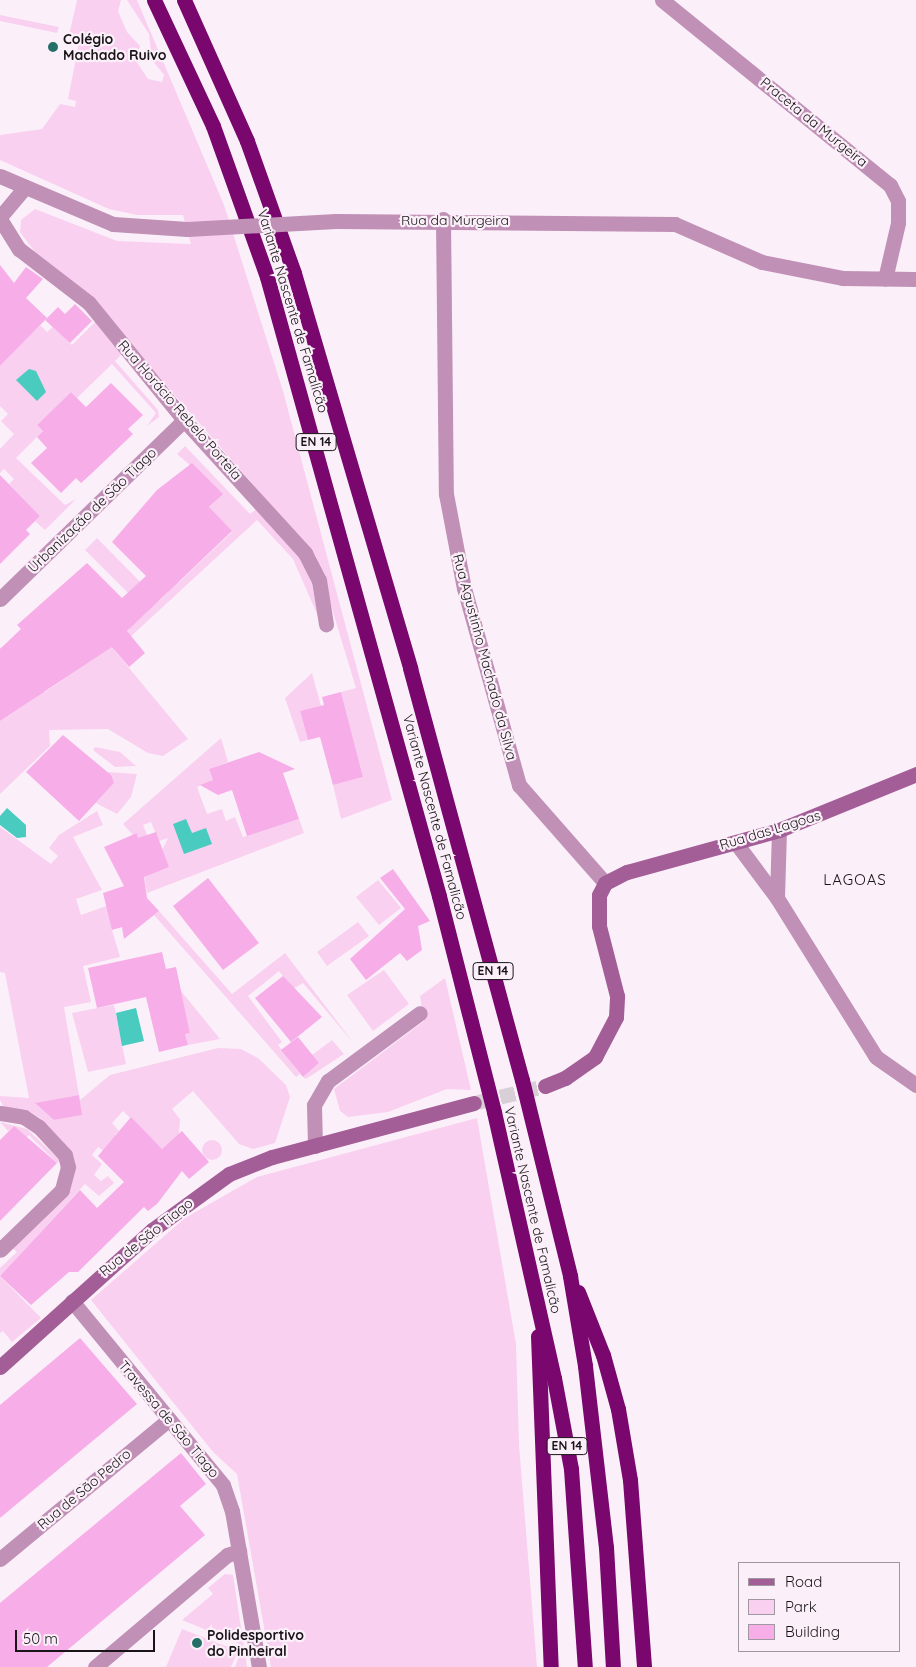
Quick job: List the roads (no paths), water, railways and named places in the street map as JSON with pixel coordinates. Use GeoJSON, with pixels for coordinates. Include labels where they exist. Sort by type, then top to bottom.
{"type":"FeatureCollection","features":[{"type":"Feature","properties":{"kind":"highway","name":"Variante Nascente de Famalicão"},"geometry":{"type":"LineString","coordinates":[[154,0],[236,187],[318,446],[446,925],[538,1302],[571,1469],[586,1667]]}},
{"type":"Feature","properties":{"kind":"highway","name":"Variante Nascente de Famalicão"},"geometry":{"type":"LineString","coordinates":[[184,0],[247,141],[294,273],[449,808],[570,1276],[598,1466],[613,1667]]}},
{"type":"Feature","properties":{"kind":"highway"},"geometry":{"type":"LineString","coordinates":[[570,1276],[604,1355],[618,1410],[630,1480],[644,1667]]}},
{"type":"Feature","properties":{"kind":"highway"},"geometry":{"type":"LineString","coordinates":[[538,1302],[551,1667]]}},
{"type":"Feature","properties":{"kind":"main road","name":"Rua das Lagoas"},"geometry":{"type":"LineString","coordinates":[[602,889],[627,872],[779,830],[916,774]]}},
{"type":"Feature","properties":{"kind":"main road"},"geometry":{"type":"LineString","coordinates":[[544,1086],[565,1078],[595,1057],[616,1018],[617,996],[599,926],[602,889]]}},
{"type":"Feature","properties":{"kind":"main road","name":"Rua de São Tiago"},"geometry":{"type":"LineString","coordinates":[[0,1367],[152,1230],[221,1179],[246,1166],[474,1103]]}},
{"type":"Feature","properties":{"kind":"street","name":"Praceta da Murgeira"},"geometry":{"type":"LineString","coordinates":[[662,0],[890,185],[898,201],[898,223],[885,279]]}},
{"type":"Feature","properties":{"kind":"street"},"geometry":{"type":"LineString","coordinates":[[0,176],[25,187]]}},
{"type":"Feature","properties":{"kind":"street","name":"Rua da Murgeira"},"geometry":{"type":"LineString","coordinates":[[25,187],[113,224],[187,229],[336,221],[443,219],[675,224],[762,262],[843,278],[916,279]]}},
{"type":"Feature","properties":{"kind":"street","name":"Rua Horácio Rebelo Portela"},"geometry":{"type":"LineString","coordinates":[[25,187],[0,218],[19,249],[89,303],[184,420],[305,553],[319,580],[326,624]]}},
{"type":"Feature","properties":{"kind":"street","name":"Rua Agustinho Machado da Silva"},"geometry":{"type":"LineString","coordinates":[[443,219],[446,494],[464,588],[519,785],[602,889]]}},
{"type":"Feature","properties":{"kind":"street","name":"Urbanização de São Tiago"},"geometry":{"type":"LineString","coordinates":[[0,599],[184,420]]}},
{"type":"Feature","properties":{"kind":"street"},"geometry":{"type":"LineString","coordinates":[[777,898],[779,830]]}},
{"type":"Feature","properties":{"kind":"street"},"geometry":{"type":"LineString","coordinates":[[736,843],[777,898],[876,1057],[916,1086]]}},
{"type":"Feature","properties":{"kind":"street"},"geometry":{"type":"LineString","coordinates":[[315,1146],[314,1105],[328,1081],[420,1013]]}},
{"type":"Feature","properties":{"kind":"street"},"geometry":{"type":"LineString","coordinates":[[0,1113],[24,1117],[39,1127],[65,1154],[68,1167],[62,1190],[0,1250]]}},
{"type":"Feature","properties":{"kind":"street","name":"Travessa de São Tiago"},"geometry":{"type":"LineString","coordinates":[[72,1301],[223,1485],[239,1551],[259,1667]]}},
{"type":"Feature","properties":{"kind":"street","name":"Rua de São Pedro"},"geometry":{"type":"LineString","coordinates":[[0,1559],[169,1419]]}},
{"type":"Feature","properties":{"kind":"street"},"geometry":{"type":"LineString","coordinates":[[95,1667],[227,1556],[239,1551]]}},
{"type":"Feature","properties":{"kind":"tunnel"},"geometry":{"type":"LineString","coordinates":[[478,1102],[545,1086]]}},
{"type":"Feature","properties":{"kind":"place","name":"Colégio Machado Ruivo"},"geometry":{"type":"Point","coordinates":[53,47]}},
{"type":"Feature","properties":{"kind":"place","name":"Polidesportivo do Pinheiral"},"geometry":{"type":"Point","coordinates":[197,1643]}},
{"type":"Feature","properties":{"kind":"district","name":"LAGOAS"},"geometry":{"type":"Point","coordinates":[855,880]}}]}
